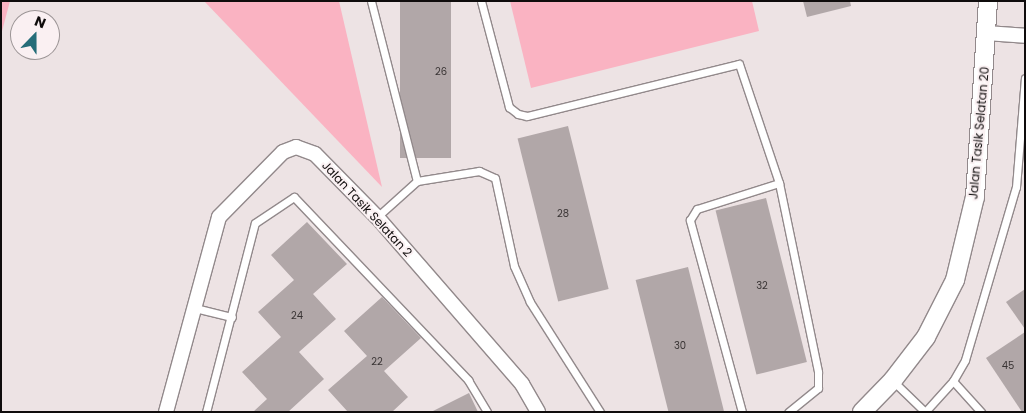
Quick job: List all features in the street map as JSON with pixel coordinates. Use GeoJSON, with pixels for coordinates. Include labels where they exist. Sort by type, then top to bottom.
{"type":"FeatureCollection","features":[{"type":"Feature","properties":{"kind":"street","name":"Jalan Tasik Selatan 20"},"geometry":{"type":"LineString","coordinates":[[862,412],[893,380],[926,337],[943,307],[962,254],[975,197],[988,1]]}},
{"type":"Feature","properties":{"kind":"street"},"geometry":{"type":"LineString","coordinates":[[986,33],[1025,36]]}},
{"type":"Feature","properties":{"kind":"street","name":"Jalan Tasik Selatan 2"},"geometry":{"type":"LineString","coordinates":[[166,412],[219,217],[283,152],[296,147],[314,154],[377,217],[522,384],[538,412]]}},
{"type":"Feature","properties":{"kind":"lane"},"geometry":{"type":"LineString","coordinates":[[371,1],[417,181]]}},
{"type":"Feature","properties":{"kind":"lane"},"geometry":{"type":"LineString","coordinates":[[481,1],[509,107],[518,114],[527,116],[739,64],[780,182],[818,372],[818,388],[788,412]]}},
{"type":"Feature","properties":{"kind":"lane"},"geometry":{"type":"LineString","coordinates":[[893,380],[925,412],[953,381],[965,360],[1016,187],[1025,78]]}},
{"type":"Feature","properties":{"kind":"lane"},"geometry":{"type":"LineString","coordinates":[[377,217],[417,181],[479,171],[495,178],[514,266],[530,302],[600,412]]}},
{"type":"Feature","properties":{"kind":"lane"},"geometry":{"type":"LineString","coordinates":[[742,412],[690,220],[697,209],[780,182]]}},
{"type":"Feature","properties":{"kind":"lane"},"geometry":{"type":"LineString","coordinates":[[1016,187],[1025,190]]}},
{"type":"Feature","properties":{"kind":"lane"},"geometry":{"type":"LineString","coordinates":[[206,412],[232,318],[255,223],[294,197],[468,380],[486,412]]}},
{"type":"Feature","properties":{"kind":"lane"},"geometry":{"type":"LineString","coordinates":[[195,308],[232,318]]}},
{"type":"Feature","properties":{"kind":"lane"},"geometry":{"type":"LineString","coordinates":[[953,381],[982,412]]}},
{"type":"Feature","properties":{"kind":"shaded area"},"geometry":{"type":"Polygon","coordinates":[[[1,1],[10,1],[1,35],[1,1]]]}},
{"type":"Feature","properties":{"kind":"shaded area"},"geometry":{"type":"Polygon","coordinates":[[[204,1],[339,1],[382,187],[204,1]]]}},
{"type":"Feature","properties":{"kind":"shaded area"},"geometry":{"type":"Polygon","coordinates":[[[510,1],[752,1],[759,31],[531,88],[510,1]]]}},
{"type":"Feature","properties":{"kind":"building"},"geometry":{"type":"Polygon","coordinates":[[[400,1],[451,1],[451,158],[400,158],[400,1]]]}},
{"type":"Feature","properties":{"kind":"building"},"geometry":{"type":"Polygon","coordinates":[[[803,1],[850,1],[851,6],[807,17],[803,1]]]}},
{"type":"Feature","properties":{"kind":"building"},"geometry":{"type":"Polygon","coordinates":[[[568,126],[609,289],[558,302],[518,139],[568,126]]]}},
{"type":"Feature","properties":{"kind":"building"},"geometry":{"type":"Polygon","coordinates":[[[766,198],[807,362],[756,375],[716,211],[766,198]]]}},
{"type":"Feature","properties":{"kind":"building"},"geometry":{"type":"Polygon","coordinates":[[[307,222],[347,264],[313,294],[336,319],[299,352],[324,379],[288,412],[253,412],[267,399],[242,372],[281,337],[258,312],[294,280],[271,255],[307,222]]]}},
{"type":"Feature","properties":{"kind":"building"},"geometry":{"type":"Polygon","coordinates":[[[688,267],[724,412],[668,412],[636,280],[688,267]]]}},
{"type":"Feature","properties":{"kind":"building"},"geometry":{"type":"Polygon","coordinates":[[[1025,289],[1025,329],[1006,302],[1025,289]]]}},
{"type":"Feature","properties":{"kind":"building"},"geometry":{"type":"Polygon","coordinates":[[[382,297],[421,338],[384,371],[408,397],[392,412],[348,412],[328,390],[367,356],[344,331],[382,297]]]}},
{"type":"Feature","properties":{"kind":"building"},"geometry":{"type":"Polygon","coordinates":[[[1025,332],[1025,412],[1022,412],[986,358],[1025,332]]]}},
{"type":"Feature","properties":{"kind":"building"},"geometry":{"type":"Polygon","coordinates":[[[469,393],[478,412],[431,412],[469,393]]]}}]}
